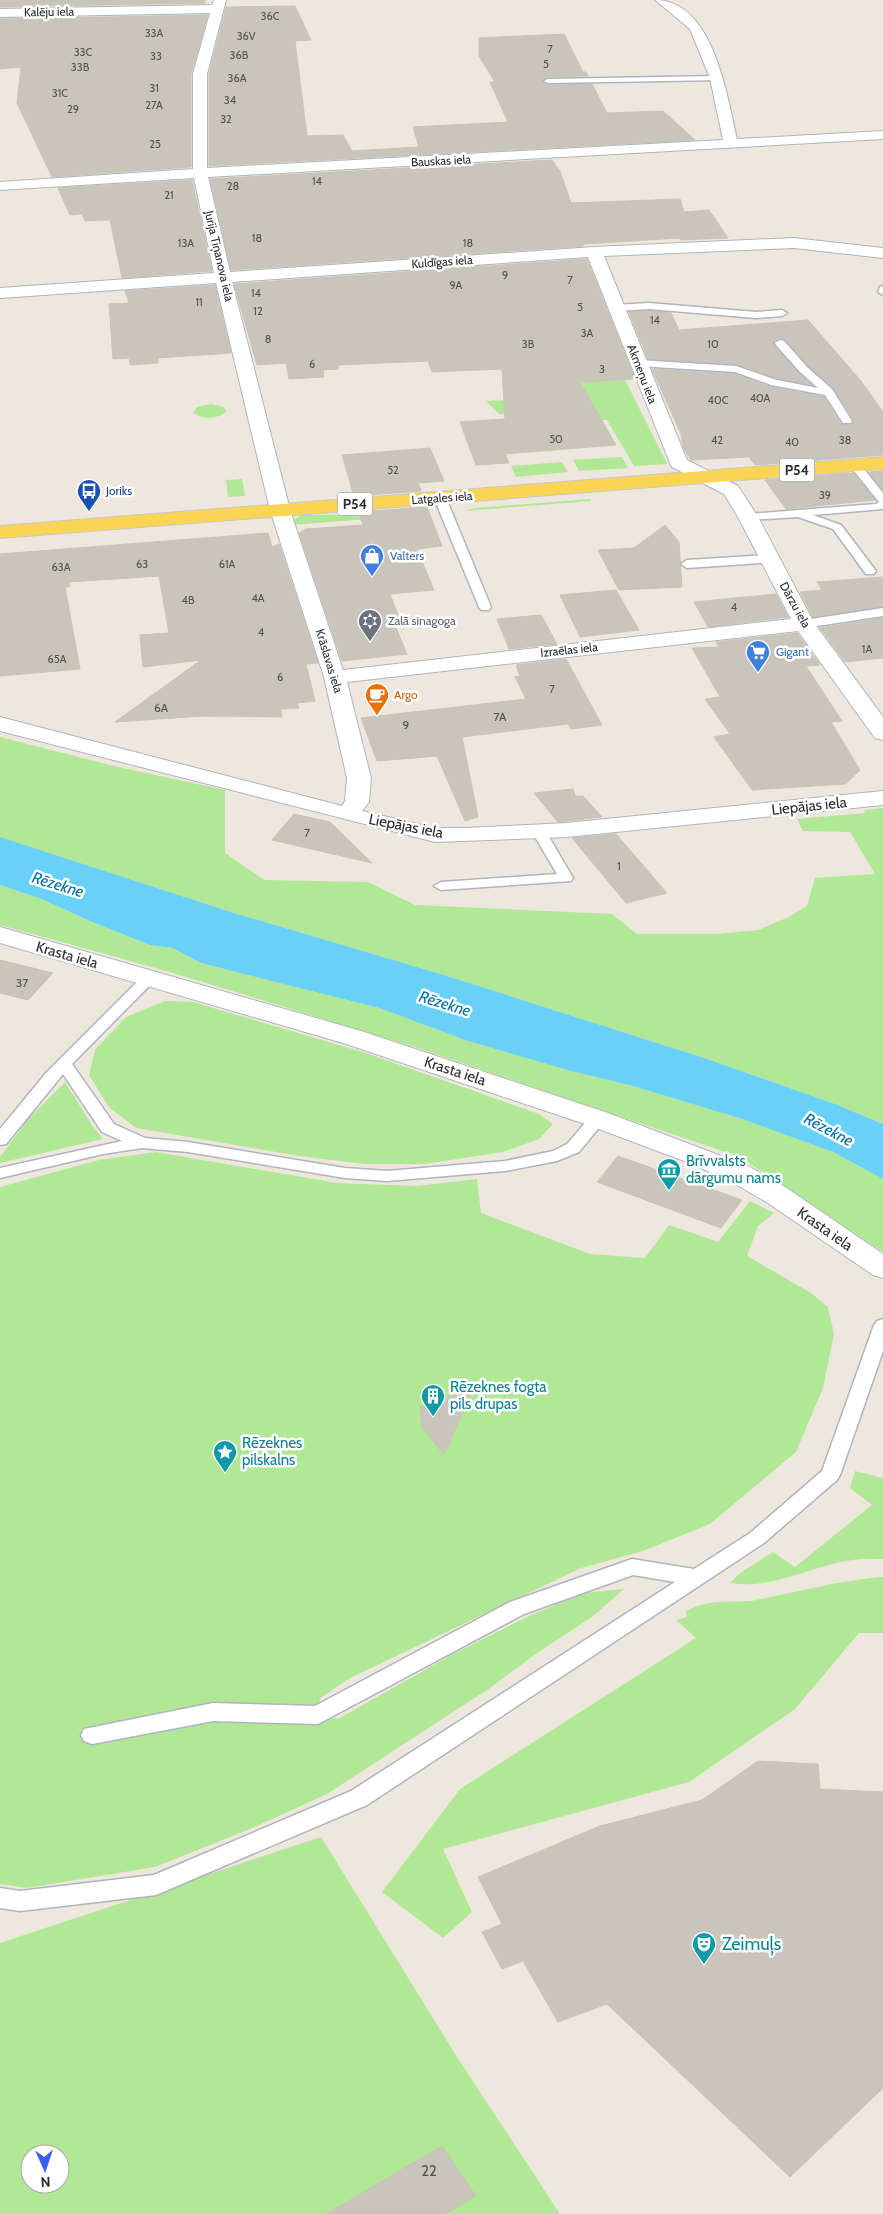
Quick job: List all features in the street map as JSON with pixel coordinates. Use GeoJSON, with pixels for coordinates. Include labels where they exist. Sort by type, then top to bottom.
{"type":"FeatureCollection","features":[{"type":"Feature","properties":{"kind":"main road","name":"Latgales iela"},"geometry":{"type":"LineString","coordinates":[[0,532],[883,463]]}},
{"type":"Feature","properties":{"kind":"street"},"geometry":{"type":"LineString","coordinates":[[661,0],[696,27],[717,78],[731,145]]}},
{"type":"Feature","properties":{"kind":"street","name":"Kalēju iela"},"geometry":{"type":"LineString","coordinates":[[0,13],[219,4]]}},
{"type":"Feature","properties":{"kind":"street","name":"Jurija Tiņanova iela"},"geometry":{"type":"LineString","coordinates":[[219,4],[200,74],[200,172],[223,278],[280,510]]}},
{"type":"Feature","properties":{"kind":"street","name":"Bauskas iela"},"geometry":{"type":"LineString","coordinates":[[0,186],[200,172],[731,145],[883,135]]}},
{"type":"Feature","properties":{"kind":"street","name":"Kuldīgas iela"},"geometry":{"type":"LineString","coordinates":[[0,292],[594,252],[794,244],[883,253]]}},
{"type":"Feature","properties":{"kind":"street","name":"Akmeņu iela"},"geometry":{"type":"LineString","coordinates":[[594,252],[679,463],[710,478]]}},
{"type":"Feature","properties":{"kind":"street","name":"Dārzu iela"},"geometry":{"type":"LineString","coordinates":[[710,478],[731,490],[748,517],[804,624],[883,733]]}},
{"type":"Feature","properties":{"kind":"street","name":"Krāslavas iela"},"geometry":{"type":"LineString","coordinates":[[280,510],[335,677],[359,778],[357,802],[348,813]]}},
{"type":"Feature","properties":{"kind":"street","name":"Izraēlas iela"},"geometry":{"type":"LineString","coordinates":[[335,677],[804,624]]}},
{"type":"Feature","properties":{"kind":"street","name":"Liepājas iela"},"geometry":{"type":"LineString","coordinates":[[0,724],[393,826],[435,835],[466,836],[538,830],[566,830],[883,798]]}},
{"type":"Feature","properties":{"kind":"street","name":"Krasta iela"},"geometry":{"type":"LineString","coordinates":[[0,935],[352,1037],[598,1119],[732,1171],[778,1196],[883,1268]]}},
{"type":"Feature","properties":{"kind":"lane"},"geometry":{"type":"LineString","coordinates":[[548,81],[717,78]]}},
{"type":"Feature","properties":{"kind":"lane"},"geometry":{"type":"LineString","coordinates":[[616,308],[666,307],[756,315],[782,313]]}},
{"type":"Feature","properties":{"kind":"lane"},"geometry":{"type":"LineString","coordinates":[[780,343],[810,376],[829,392],[847,421]]}},
{"type":"Feature","properties":{"kind":"lane"},"geometry":{"type":"LineString","coordinates":[[638,363],[736,369],[775,383],[829,392]]}},
{"type":"Feature","properties":{"kind":"lane"},"geometry":{"type":"LineString","coordinates":[[748,517],[879,507],[883,502],[856,466]]}},
{"type":"Feature","properties":{"kind":"lane"},"geometry":{"type":"LineString","coordinates":[[440,498],[486,607]]}},
{"type":"Feature","properties":{"kind":"lane"},"geometry":{"type":"LineString","coordinates":[[791,514],[836,527],[870,571]]}},
{"type":"Feature","properties":{"kind":"lane"},"geometry":{"type":"LineString","coordinates":[[687,564],[769,558]]}},
{"type":"Feature","properties":{"kind":"lane"},"geometry":{"type":"LineString","coordinates":[[804,624],[836,620],[855,614],[883,612]]}},
{"type":"Feature","properties":{"kind":"lane"},"geometry":{"type":"LineString","coordinates":[[440,886],[566,878],[538,830]]}},
{"type":"Feature","properties":{"kind":"lane"},"geometry":{"type":"LineString","coordinates":[[0,1140],[13,1122],[65,1065],[148,979]]}},
{"type":"Feature","properties":{"kind":"lane"},"geometry":{"type":"LineString","coordinates":[[65,1065],[108,1128],[142,1143]]}},
{"type":"Feature","properties":{"kind":"lane"},"geometry":{"type":"LineString","coordinates":[[0,1173],[103,1149],[142,1143],[188,1147],[345,1173],[387,1176],[540,1162],[573,1148],[598,1119]]}},
{"type":"Feature","properties":{"kind":"lane"},"geometry":{"type":"LineString","coordinates":[[0,1898],[20,1901],[156,1885],[359,1798],[657,1606],[694,1577],[757,1538],[830,1475],[883,1325]]}},
{"type":"Feature","properties":{"kind":"lane"},"geometry":{"type":"LineString","coordinates":[[92,1735],[213,1712],[318,1715],[517,1608],[632,1567],[694,1577]]}},
{"type":"Feature","properties":{"kind":"green space"},"geometry":{"type":"Polygon","coordinates":[[[599,373],[603,381],[625,380],[667,464],[634,466],[607,420],[579,421],[570,410],[499,414],[486,401],[509,400],[599,373]]]}},
{"type":"Feature","properties":{"kind":"green space"},"geometry":{"type":"Polygon","coordinates":[[[211,404],[224,407],[226,412],[210,418],[201,417],[193,413],[197,407],[211,404]]]}},
{"type":"Feature","properties":{"kind":"green space"},"geometry":{"type":"Polygon","coordinates":[[[622,457],[628,468],[579,471],[573,460],[622,457]]]}},
{"type":"Feature","properties":{"kind":"green space"},"geometry":{"type":"Polygon","coordinates":[[[562,462],[568,472],[516,477],[511,466],[562,462]]]}},
{"type":"Feature","properties":{"kind":"green space"},"geometry":{"type":"Polygon","coordinates":[[[242,479],[245,496],[228,497],[226,480],[242,479]]]}},
{"type":"Feature","properties":{"kind":"green space"},"geometry":{"type":"Polygon","coordinates":[[[590,499],[591,501],[464,511],[475,508],[590,499]]]}},
{"type":"Feature","properties":{"kind":"green space"},"geometry":{"type":"Polygon","coordinates":[[[431,514],[292,525],[293,520],[301,515],[431,514]]]}},
{"type":"Feature","properties":{"kind":"green space"},"geometry":{"type":"Polygon","coordinates":[[[0,737],[118,767],[225,790],[225,853],[264,880],[368,882],[415,905],[612,914],[637,934],[716,934],[758,930],[789,917],[807,906],[815,878],[875,874],[850,832],[803,831],[797,819],[865,813],[864,810],[883,808],[883,1124],[835,1104],[704,1058],[444,975],[231,912],[0,837],[0,737]]]}},
{"type":"Feature","properties":{"kind":"green space"},"geometry":{"type":"Polygon","coordinates":[[[0,885],[44,900],[150,945],[173,948],[201,963],[379,1008],[468,1041],[571,1071],[633,1086],[742,1119],[833,1152],[883,1179],[883,1252],[740,1157],[418,1048],[170,972],[0,925],[0,885]]]}},
{"type":"Feature","properties":{"kind":"green space"},"geometry":{"type":"Polygon","coordinates":[[[165,1001],[193,1002],[366,1053],[539,1114],[553,1124],[539,1139],[503,1152],[425,1164],[364,1164],[299,1156],[136,1128],[109,1107],[89,1075],[95,1050],[126,1017],[165,1001]]]}},
{"type":"Feature","properties":{"kind":"green space"},"geometry":{"type":"Polygon","coordinates":[[[65,1082],[103,1139],[0,1163],[0,1157],[29,1118],[65,1082]]]}},
{"type":"Feature","properties":{"kind":"green space","name":"Rēzeknes pilskalns"},"geometry":{"type":"Polygon","coordinates":[[[156,1152],[337,1183],[417,1186],[477,1179],[481,1213],[590,1254],[645,1258],[669,1225],[718,1242],[750,1201],[774,1213],[758,1226],[747,1256],[811,1293],[828,1307],[834,1334],[823,1388],[796,1452],[710,1524],[643,1551],[581,1568],[350,1678],[320,1698],[318,1715],[338,1719],[455,1653],[531,1615],[583,1593],[624,1589],[592,1617],[537,1653],[490,1688],[327,1794],[250,1829],[155,1867],[27,1888],[0,1884],[0,1187],[99,1160],[156,1152]]]}},
{"type":"Feature","properties":{"kind":"green space"},"geometry":{"type":"Polygon","coordinates":[[[855,1471],[883,1478],[883,1559],[852,1560],[761,1583],[730,1583],[740,1573],[773,1552],[795,1567],[872,1505],[850,1488],[855,1471]]]}},
{"type":"Feature","properties":{"kind":"green space"},"geometry":{"type":"Polygon","coordinates":[[[883,1577],[883,1633],[859,1633],[795,1709],[689,1782],[443,1849],[472,1912],[443,1938],[382,1892],[460,1789],[696,1638],[676,1620],[687,1617],[686,1611],[697,1606],[715,1602],[751,1601],[837,1583],[883,1577]]]}},
{"type":"Feature","properties":{"kind":"green space"},"geometry":{"type":"Polygon","coordinates":[[[321,1837],[457,2057],[560,2214],[0,2214],[0,1943],[321,1837]]]}},
{"type":"Feature","properties":{"kind":"water","name":"Rēzekne"},"geometry":{"type":"Polygon","coordinates":[[[0,837],[231,912],[444,975],[704,1058],[835,1104],[883,1124],[883,1179],[833,1152],[742,1119],[633,1086],[571,1071],[468,1041],[379,1008],[201,963],[173,948],[150,945],[44,900],[0,885],[0,837]]]}},
{"type":"Feature","properties":{"kind":"building"},"geometry":{"type":"Polygon","coordinates":[[[0,0],[205,0],[205,3],[0,7],[0,0]]]}},
{"type":"Feature","properties":{"kind":"building"},"geometry":{"type":"Polygon","coordinates":[[[295,6],[311,40],[295,41],[307,136],[343,135],[352,151],[419,147],[413,127],[508,122],[490,82],[495,82],[479,56],[479,38],[564,34],[583,72],[586,72],[588,76],[548,77],[542,80],[543,83],[548,85],[592,84],[607,113],[663,111],[695,140],[209,166],[209,74],[226,7],[295,6]]]}},
{"type":"Feature","properties":{"kind":"building"},"geometry":{"type":"Polygon","coordinates":[[[208,15],[191,74],[191,167],[52,177],[17,103],[21,67],[0,69],[0,19],[208,15]]]}},
{"type":"Feature","properties":{"kind":"building"},"geometry":{"type":"Polygon","coordinates":[[[552,160],[560,171],[571,203],[680,199],[684,212],[709,210],[728,238],[680,240],[680,238],[583,244],[584,246],[231,270],[210,179],[552,160]]]}},
{"type":"Feature","properties":{"kind":"building"},"geometry":{"type":"Polygon","coordinates":[[[192,180],[212,271],[122,278],[110,220],[85,221],[82,214],[70,215],[58,188],[192,180]]]}},
{"type":"Feature","properties":{"kind":"building"},"geometry":{"type":"Polygon","coordinates":[[[587,259],[635,379],[580,382],[616,445],[505,454],[509,463],[476,465],[460,422],[505,419],[502,369],[432,372],[428,361],[338,365],[338,369],[323,370],[324,377],[289,379],[286,363],[257,365],[234,284],[587,259]]]}},
{"type":"Feature","properties":{"kind":"building"},"geometry":{"type":"Polygon","coordinates":[[[215,285],[231,353],[158,358],[158,363],[130,365],[129,358],[113,359],[109,304],[129,303],[125,291],[215,285]]]}},
{"type":"Feature","properties":{"kind":"building"},"geometry":{"type":"Polygon","coordinates":[[[654,311],[671,313],[679,330],[808,320],[861,381],[883,412],[883,455],[755,465],[749,457],[691,460],[684,449],[681,434],[652,369],[735,374],[770,387],[824,397],[841,424],[851,425],[854,420],[833,388],[809,367],[784,339],[779,338],[774,341],[774,346],[812,385],[777,378],[736,364],[648,359],[629,312],[654,311]]]}},
{"type":"Feature","properties":{"kind":"building"},"geometry":{"type":"Polygon","coordinates":[[[430,448],[444,481],[418,483],[421,491],[354,496],[342,455],[430,448]]]}},
{"type":"Feature","properties":{"kind":"building"},"geometry":{"type":"Polygon","coordinates":[[[883,471],[883,490],[869,472],[883,471]]]}},
{"type":"Feature","properties":{"kind":"building"},"geometry":{"type":"Polygon","coordinates":[[[853,473],[875,500],[786,509],[765,480],[853,473]]]}},
{"type":"Feature","properties":{"kind":"building","name":"Valters"},"geometry":{"type":"Polygon","coordinates":[[[427,507],[442,546],[417,549],[434,590],[390,594],[398,615],[391,616],[407,654],[342,661],[299,533],[306,529],[363,525],[359,512],[427,507]]]}},
{"type":"Feature","properties":{"kind":"building"},"geometry":{"type":"Polygon","coordinates":[[[665,525],[679,542],[682,587],[619,590],[598,550],[634,548],[665,525]]]}},
{"type":"Feature","properties":{"kind":"building"},"geometry":{"type":"Polygon","coordinates":[[[268,533],[272,547],[279,544],[318,663],[306,664],[315,701],[297,703],[299,708],[281,709],[282,717],[203,716],[115,722],[201,660],[143,667],[140,635],[169,633],[159,576],[69,582],[70,587],[65,587],[80,669],[0,676],[0,554],[268,533]]]}},
{"type":"Feature","properties":{"kind":"building"},"geometry":{"type":"Polygon","coordinates":[[[883,577],[883,606],[813,617],[800,592],[822,590],[817,582],[883,577]]]}},
{"type":"Feature","properties":{"kind":"building"},"geometry":{"type":"Polygon","coordinates":[[[616,590],[639,630],[580,637],[560,595],[616,590]]]}},
{"type":"Feature","properties":{"kind":"building"},"geometry":{"type":"Polygon","coordinates":[[[776,594],[788,617],[708,627],[694,602],[776,594]]]}},
{"type":"Feature","properties":{"kind":"building"},"geometry":{"type":"Polygon","coordinates":[[[541,615],[557,644],[509,649],[497,619],[541,615]]]}},
{"type":"Feature","properties":{"kind":"building"},"geometry":{"type":"Polygon","coordinates":[[[883,618],[883,658],[845,662],[820,628],[883,618]]]}},
{"type":"Feature","properties":{"kind":"building"},"geometry":{"type":"Polygon","coordinates":[[[797,633],[820,665],[806,666],[842,721],[831,722],[860,770],[846,784],[752,790],[714,737],[730,734],[705,699],[720,697],[692,648],[719,647],[716,642],[797,633]]]}},
{"type":"Feature","properties":{"kind":"building"},"geometry":{"type":"Polygon","coordinates":[[[566,659],[602,725],[571,729],[568,724],[462,737],[478,817],[465,821],[437,756],[377,761],[361,718],[526,699],[515,677],[520,676],[516,665],[566,659]]]}},
{"type":"Feature","properties":{"kind":"building"},"geometry":{"type":"Polygon","coordinates":[[[573,789],[575,796],[583,796],[602,817],[558,822],[534,793],[573,789]]]}},
{"type":"Feature","properties":{"kind":"building"},"geometry":{"type":"Polygon","coordinates":[[[294,814],[330,822],[372,863],[272,840],[294,814]]]}},
{"type":"Feature","properties":{"kind":"building"},"geometry":{"type":"Polygon","coordinates":[[[616,834],[667,893],[626,903],[572,838],[616,834]]]}},
{"type":"Feature","properties":{"kind":"building"},"geometry":{"type":"Polygon","coordinates":[[[0,960],[53,973],[28,1000],[0,993],[0,960]]]}},
{"type":"Feature","properties":{"kind":"building","name":"Brīvvalsts dārgumu nams"},"geometry":{"type":"Polygon","coordinates":[[[618,1156],[742,1200],[721,1228],[597,1182],[618,1156]]]}},
{"type":"Feature","properties":{"kind":"building"},"geometry":{"type":"Polygon","coordinates":[[[472,1390],[444,1455],[422,1427],[420,1407],[472,1390]]]}},
{"type":"Feature","properties":{"kind":"building","name":"Zeimuļs"},"geometry":{"type":"Polygon","coordinates":[[[758,1761],[818,1764],[820,1789],[883,1792],[883,2088],[790,2177],[607,2004],[558,2022],[523,1961],[502,1969],[482,1932],[502,1924],[478,1877],[600,1826],[702,1800],[758,1761]]]}},
{"type":"Feature","properties":{"kind":"building"},"geometry":{"type":"Polygon","coordinates":[[[442,2146],[476,2196],[445,2214],[326,2214],[442,2146]]]}},
{"type":"Feature","properties":{"kind":"place","name":"Joriks"},"geometry":{"type":"Point","coordinates":[89,512]}},
{"type":"Feature","properties":{"kind":"place","name":"Valters"},"geometry":{"type":"Point","coordinates":[372,577]}},
{"type":"Feature","properties":{"kind":"place","name":"Zalā sinagoga"},"geometry":{"type":"Point","coordinates":[370,642]}},
{"type":"Feature","properties":{"kind":"place","name":"Gigant"},"geometry":{"type":"Point","coordinates":[758,673]}},
{"type":"Feature","properties":{"kind":"place","name":"Argo"},"geometry":{"type":"Point","coordinates":[377,716]}},
{"type":"Feature","properties":{"kind":"place","name":"Brīvvalsts dārgumu nams"},"geometry":{"type":"Point","coordinates":[669,1191]}},
{"type":"Feature","properties":{"kind":"place","name":"Rēzeknes fogta pils drupas"},"geometry":{"type":"Point","coordinates":[433,1417]}},
{"type":"Feature","properties":{"kind":"place","name":"Rēzeknes pilskalns"},"geometry":{"type":"Point","coordinates":[225,1473]}},
{"type":"Feature","properties":{"kind":"place","name":"Zeimuļs"},"geometry":{"type":"Point","coordinates":[704,1965]}}]}
